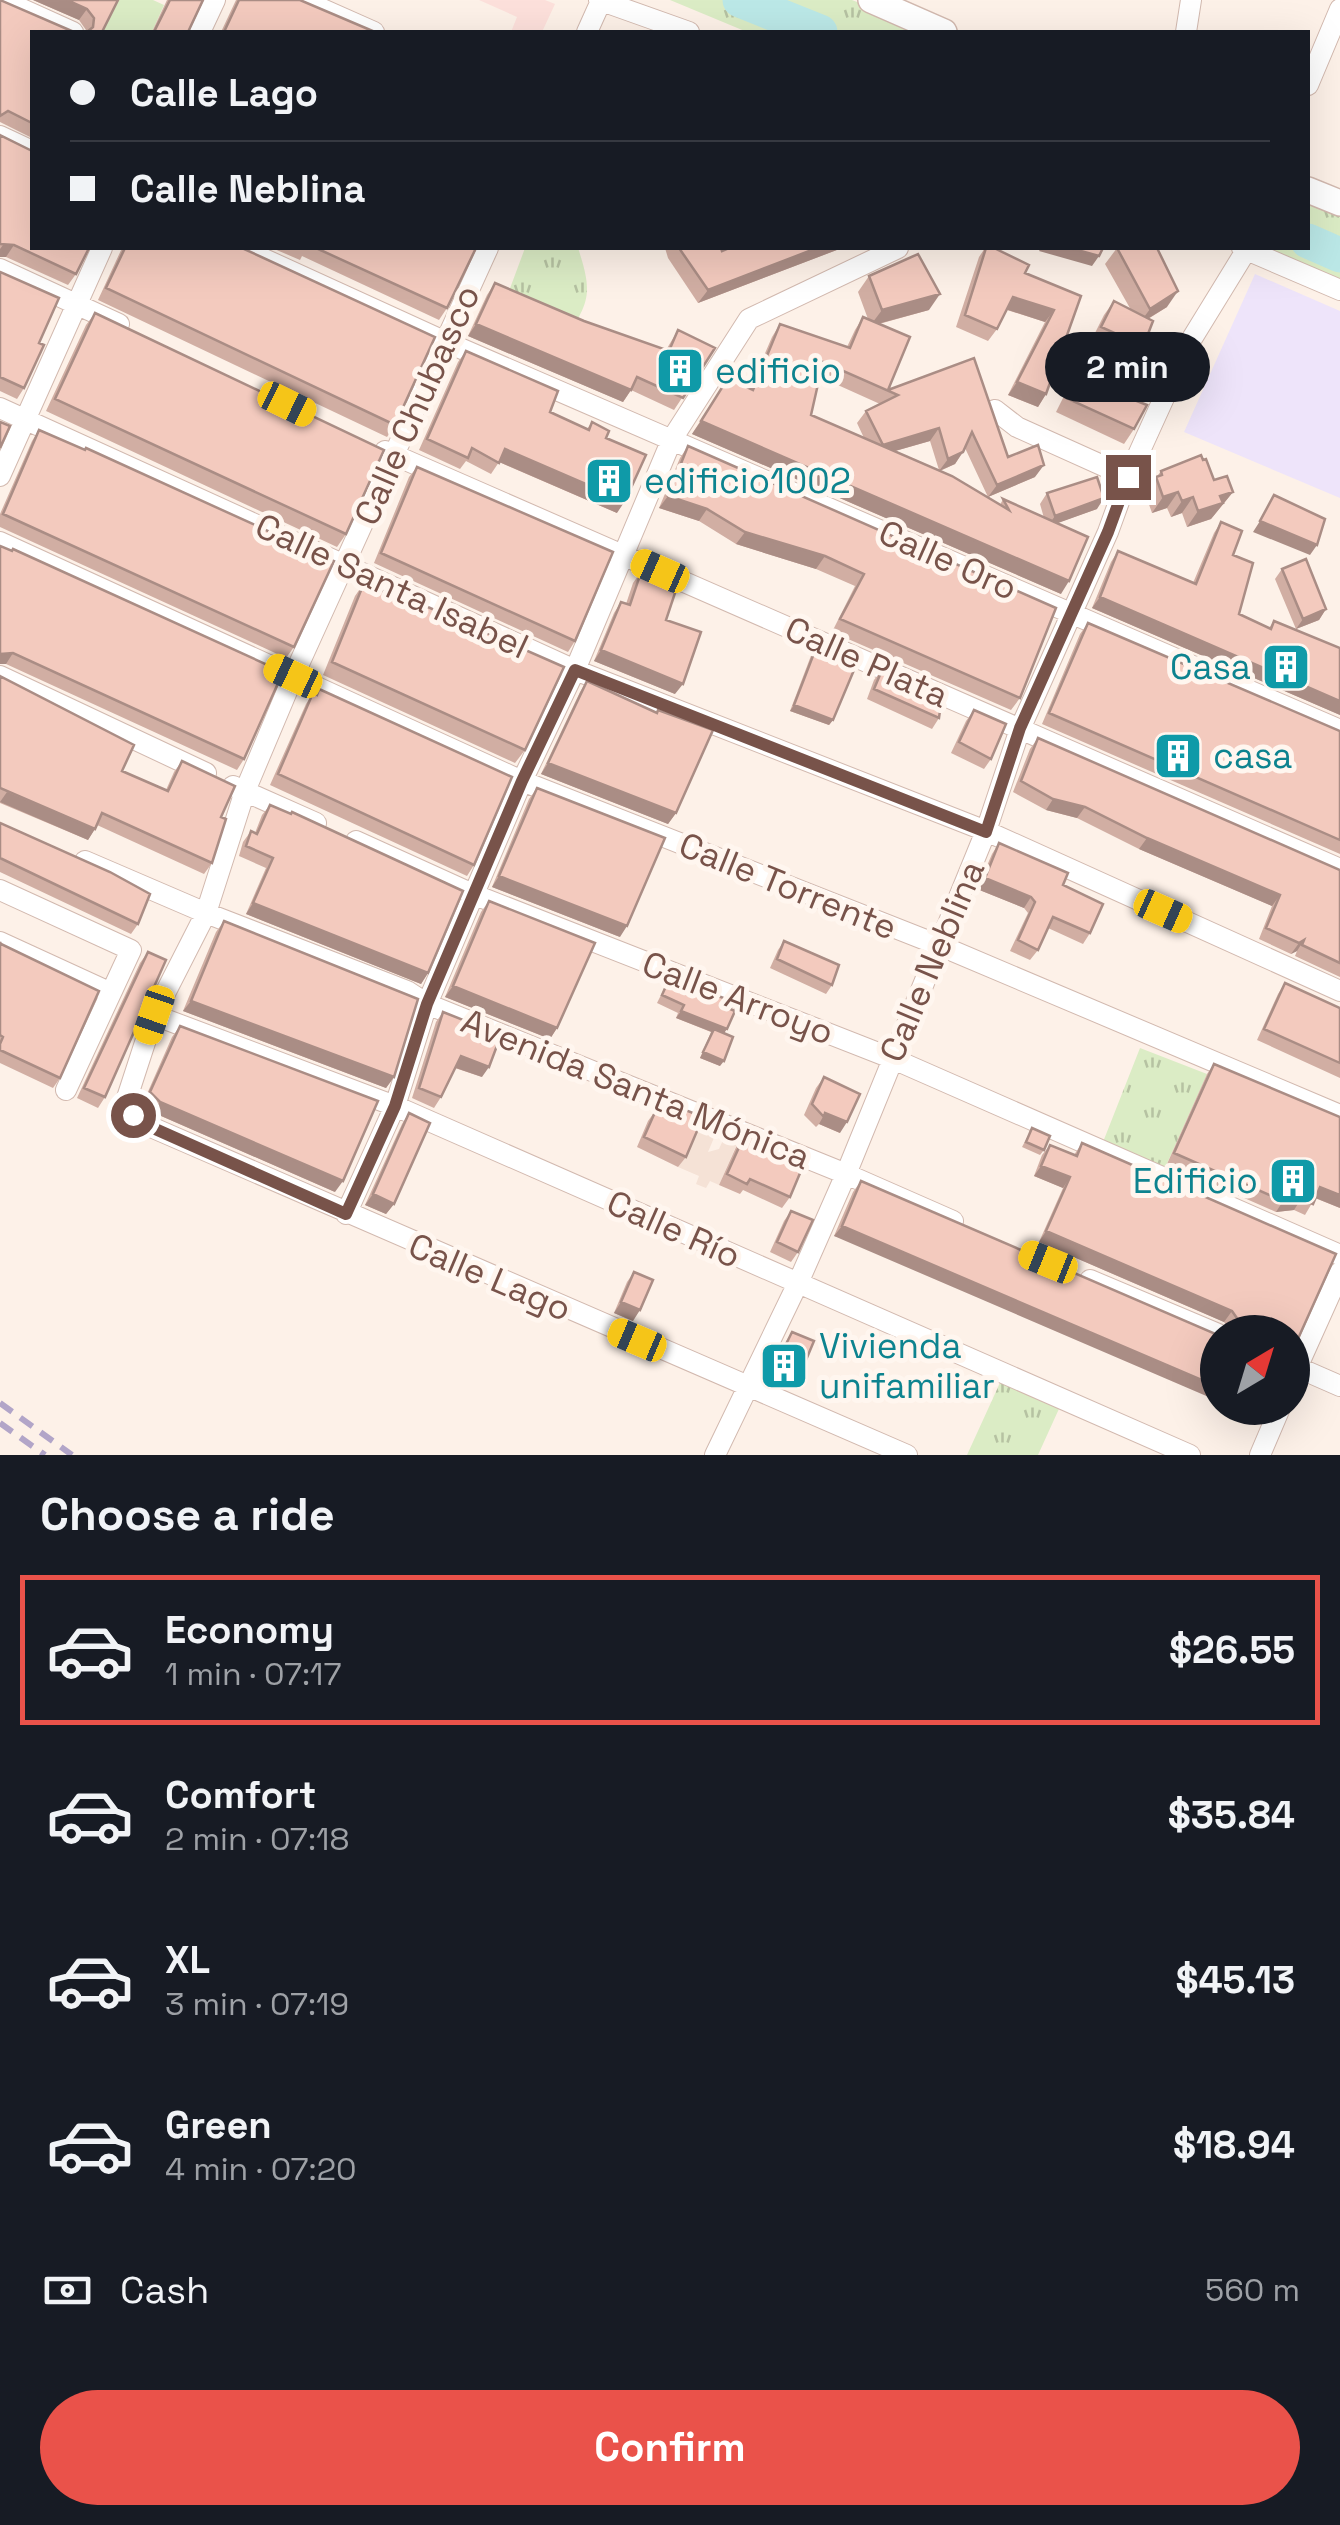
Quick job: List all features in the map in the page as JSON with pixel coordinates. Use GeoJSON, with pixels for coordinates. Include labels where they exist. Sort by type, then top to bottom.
{"type":"FeatureCollection","features":[{"type":"Feature","properties":{"kind":"street"},"geometry":{"type":"LineString","coordinates":[[2,0],[69,30]]}},
{"type":"Feature","properties":{"kind":"street"},"geometry":{"type":"LineString","coordinates":[[201,30],[215,0]]}},
{"type":"Feature","properties":{"kind":"street"},"geometry":{"type":"LineString","coordinates":[[302,0],[370,30]]}},
{"type":"Feature","properties":{"kind":"street"},"geometry":{"type":"LineString","coordinates":[[588,30],[600,0],[683,30]]}},
{"type":"Feature","properties":{"kind":"street"},"geometry":{"type":"LineString","coordinates":[[871,0],[903,7],[941,30]]}},
{"type":"Feature","properties":{"kind":"street"},"geometry":{"type":"LineString","coordinates":[[1186,30],[1190,0]]}},
{"type":"Feature","properties":{"kind":"street"},"geometry":{"type":"LineString","coordinates":[[1310,80],[1340,9]]}},
{"type":"Feature","properties":{"kind":"street"},"geometry":{"type":"LineString","coordinates":[[0,136],[30,150]]}},
{"type":"Feature","properties":{"kind":"street"},"geometry":{"type":"LineString","coordinates":[[1310,191],[1340,204]]}},
{"type":"Feature","properties":{"kind":"street"},"geometry":{"type":"LineString","coordinates":[[0,476],[101,250]]}},
{"type":"Feature","properties":{"kind":"street","name":"Calle Oro"},"geometry":{"type":"LineString","coordinates":[[244,250],[446,342],[1340,730]]}},
{"type":"Feature","properties":{"kind":"street","name":"Calle Chubasco"},"geometry":{"type":"LineString","coordinates":[[133,1115],[125,1104],[154,1015],[206,913],[245,792],[293,676],[487,250]]}},
{"type":"Feature","properties":{"kind":"street"},"geometry":{"type":"LineString","coordinates":[[346,1214],[395,1106],[427,1004],[672,439],[749,319],[894,250]]}},
{"type":"Feature","properties":{"kind":"street","name":"Calle Neblina"},"geometry":{"type":"LineString","coordinates":[[715,1455],[846,1174],[986,832],[1020,728],[1108,532],[1128,477],[1188,345],[1243,250]]}},
{"type":"Feature","properties":{"kind":"street"},"geometry":{"type":"LineString","coordinates":[[1249,250],[1340,290]]}},
{"type":"Feature","properties":{"kind":"street"},"geometry":{"type":"LineString","coordinates":[[0,270],[146,337]]}},
{"type":"Feature","properties":{"kind":"street","name":"Calle Santa Isabel"},"geometry":{"type":"LineString","coordinates":[[0,408],[575,670],[986,832],[1340,991]]}},
{"type":"Feature","properties":{"kind":"street"},"geometry":{"type":"LineString","coordinates":[[995,410],[1032,435],[1128,477]]}},
{"type":"Feature","properties":{"kind":"street","name":"Calle Plata"},"geometry":{"type":"LineString","coordinates":[[358,438],[1340,869]]}},
{"type":"Feature","properties":{"kind":"street","name":"Calle Torrente"},"geometry":{"type":"LineString","coordinates":[[0,542],[522,781],[940,946],[1340,1115]]}},
{"type":"Feature","properties":{"kind":"street","name":"Calle Arroyo"},"geometry":{"type":"LineString","coordinates":[[0,676],[475,895],[892,1058],[1340,1255]]}},
{"type":"Feature","properties":{"kind":"street","name":"Avenida Santa Mónica"},"geometry":{"type":"LineString","coordinates":[[66,854],[407,991],[427,1004],[964,1226]]}},
{"type":"Feature","properties":{"kind":"street"},"geometry":{"type":"LineString","coordinates":[[0,890],[130,950],[66,1090]]}},
{"type":"Feature","properties":{"kind":"street"},"geometry":{"type":"LineString","coordinates":[[0,942],[109,992]]}},
{"type":"Feature","properties":{"kind":"street","name":"Calle Río"},"geometry":{"type":"LineString","coordinates":[[154,1015],[395,1106],[1190,1455]]}},
{"type":"Feature","properties":{"kind":"street","name":"Calle Lago"},"geometry":{"type":"LineString","coordinates":[[133,1115],[144,1124],[346,1214],[907,1455]]}},
{"type":"Feature","properties":{"kind":"street"},"geometry":{"type":"LineString","coordinates":[[1068,1271],[1200,1326]]}},
{"type":"Feature","properties":{"kind":"street"},"geometry":{"type":"LineString","coordinates":[[1310,1336],[1340,1272]]}},
{"type":"Feature","properties":{"kind":"street"},"geometry":{"type":"LineString","coordinates":[[1310,1376],[1340,1386]]}},
{"type":"Feature","properties":{"kind":"street"},"geometry":{"type":"LineString","coordinates":[[1260,1455],[1273,1425]]}},
{"type":"Feature","properties":{"kind":"shaded area"},"geometry":{"type":"Polygon","coordinates":[[[479,0],[545,0],[555,4],[543,30],[512,30],[517,17],[479,0]]]}},
{"type":"Feature","properties":{"kind":"shaded area"},"geometry":{"type":"Polygon","coordinates":[[[1255,274],[1340,311],[1340,498],[1184,432],[1255,274]]]}},
{"type":"Feature","properties":{"kind":"shaded area"},"geometry":{"type":"Polygon","coordinates":[[[697,1125],[716,1133],[708,1152],[719,1149],[724,1138],[737,1144],[719,1185],[710,1181],[706,1188],[696,1184],[699,1176],[678,1167],[697,1125]]]}},
{"type":"Feature","properties":{"kind":"green space"},"geometry":{"type":"Polygon","coordinates":[[[115,0],[153,0],[164,5],[153,30],[100,30],[115,0]]]}},
{"type":"Feature","properties":{"kind":"green space"},"geometry":{"type":"Polygon","coordinates":[[[670,0],[852,0],[928,30],[742,30],[670,0]]]}},
{"type":"Feature","properties":{"kind":"green space"},"geometry":{"type":"Polygon","coordinates":[[[1310,190],[1340,203],[1340,283],[1260,250],[1310,250],[1310,190]]]}},
{"type":"Feature","properties":{"kind":"green space"},"geometry":{"type":"Polygon","coordinates":[[[524,250],[579,250],[586,279],[586,300],[562,347],[499,318],[524,250]]]}},
{"type":"Feature","properties":{"kind":"green space"},"geometry":{"type":"Polygon","coordinates":[[[1140,1048],[1207,1074],[1165,1168],[1103,1142],[1140,1048]]]}},
{"type":"Feature","properties":{"kind":"green space"},"geometry":{"type":"Polygon","coordinates":[[[1004,1374],[1063,1400],[1038,1455],[967,1455],[1004,1374]]]}},
{"type":"Feature","properties":{"kind":"building"},"geometry":{"type":"Polygon","coordinates":[[[0,0],[69,30],[30,30],[30,122],[8,111],[0,116],[0,0]]]}},
{"type":"Feature","properties":{"kind":"building"},"geometry":{"type":"Polygon","coordinates":[[[67,0],[118,0],[103,30],[89,30],[94,18],[87,9],[67,0]]]}},
{"type":"Feature","properties":{"kind":"building"},"geometry":{"type":"Polygon","coordinates":[[[170,0],[203,0],[189,30],[155,30],[170,0]]]}},
{"type":"Feature","properties":{"kind":"building"},"geometry":{"type":"Polygon","coordinates":[[[239,0],[300,0],[370,30],[225,30],[239,0]]]}},
{"type":"Feature","properties":{"kind":"building"},"geometry":{"type":"Polygon","coordinates":[[[0,135],[30,150],[30,250],[88,250],[76,274],[14,245],[0,244],[0,135]]]}},
{"type":"Feature","properties":{"kind":"building"},"geometry":{"type":"Polygon","coordinates":[[[124,250],[246,250],[435,337],[395,425],[106,288],[124,250]]]}},
{"type":"Feature","properties":{"kind":"building"},"geometry":{"type":"Polygon","coordinates":[[[320,250],[475,250],[447,308],[320,250]]]}},
{"type":"Feature","properties":{"kind":"building"},"geometry":{"type":"Polygon","coordinates":[[[680,250],[812,250],[708,290],[680,250]]]}},
{"type":"Feature","properties":{"kind":"building"},"geometry":{"type":"Polygon","coordinates":[[[985,250],[998,250],[1029,265],[1025,273],[1081,296],[1046,394],[1017,382],[1054,310],[1013,297],[997,329],[965,315],[985,250]]]}},
{"type":"Feature","properties":{"kind":"building"},"geometry":{"type":"Polygon","coordinates":[[[1077,250],[1102,250],[1099,256],[1077,250]]]}},
{"type":"Feature","properties":{"kind":"building"},"geometry":{"type":"Polygon","coordinates":[[[1118,250],[1158,250],[1178,291],[1150,309],[1118,250]]]}},
{"type":"Feature","properties":{"kind":"building"},"geometry":{"type":"Polygon","coordinates":[[[918,254],[940,294],[882,310],[869,276],[918,254]]]}},
{"type":"Feature","properties":{"kind":"building"},"geometry":{"type":"Polygon","coordinates":[[[0,272],[59,298],[39,343],[44,345],[24,388],[0,377],[0,272]]]}},
{"type":"Feature","properties":{"kind":"building"},"geometry":{"type":"Polygon","coordinates":[[[495,283],[669,351],[678,330],[715,348],[683,398],[637,377],[631,390],[476,324],[495,283]]]}},
{"type":"Feature","properties":{"kind":"building"},"geometry":{"type":"Polygon","coordinates":[[[1114,301],[1153,321],[1124,396],[1147,405],[1134,429],[1066,398],[1076,377],[1099,390],[1111,366],[1121,336],[1101,327],[1114,301]]]}},
{"type":"Feature","properties":{"kind":"building"},"geometry":{"type":"Polygon","coordinates":[[[95,313],[384,450],[346,534],[55,399],[95,313]]]}},
{"type":"Feature","properties":{"kind":"building"},"geometry":{"type":"Polygon","coordinates":[[[863,317],[910,337],[888,390],[974,358],[1008,457],[1038,445],[1044,465],[997,485],[972,432],[963,452],[948,459],[939,428],[883,445],[866,411],[898,395],[823,362],[811,415],[952,476],[1009,510],[1003,499],[1088,537],[1069,581],[701,421],[728,378],[753,390],[780,324],[850,348],[863,317]]]}},
{"type":"Feature","properties":{"kind":"building"},"geometry":{"type":"Polygon","coordinates":[[[466,351],[558,391],[550,412],[589,430],[592,422],[609,431],[606,438],[646,455],[625,501],[505,449],[499,463],[472,448],[468,458],[427,439],[466,351]]]}},
{"type":"Feature","properties":{"kind":"building"},"geometry":{"type":"Polygon","coordinates":[[[0,422],[10,426],[0,448],[0,422]]]}},
{"type":"Feature","properties":{"kind":"building"},"geometry":{"type":"Polygon","coordinates":[[[39,430],[334,561],[294,647],[3,514],[39,430]]]}},
{"type":"Feature","properties":{"kind":"building"},"geometry":{"type":"Polygon","coordinates":[[[688,446],[1056,608],[1020,698],[840,619],[864,574],[825,556],[745,532],[707,509],[668,496],[688,446]]]}},
{"type":"Feature","properties":{"kind":"building"},"geometry":{"type":"Polygon","coordinates":[[[1201,455],[1214,480],[1227,476],[1233,492],[1220,496],[1223,503],[1198,511],[1193,497],[1182,501],[1178,492],[1163,497],[1156,477],[1162,475],[1161,471],[1201,455]]]}},
{"type":"Feature","properties":{"kind":"building"},"geometry":{"type":"Polygon","coordinates":[[[417,467],[613,552],[575,641],[381,553],[417,467]]]}},
{"type":"Feature","properties":{"kind":"building"},"geometry":{"type":"Polygon","coordinates":[[[1097,477],[1104,498],[1055,516],[1047,493],[1097,477]]]}},
{"type":"Feature","properties":{"kind":"building"},"geometry":{"type":"Polygon","coordinates":[[[1274,495],[1325,519],[1317,545],[1260,521],[1274,495]]]}},
{"type":"Feature","properties":{"kind":"building"},"geometry":{"type":"Polygon","coordinates":[[[1221,522],[1242,531],[1233,555],[1253,563],[1239,614],[1271,629],[1274,621],[1340,648],[1340,701],[1100,597],[1118,551],[1196,584],[1221,522]]]}},
{"type":"Feature","properties":{"kind":"building"},"geometry":{"type":"Polygon","coordinates":[[[0,546],[283,672],[244,759],[13,653],[0,654],[0,546]]]}},
{"type":"Feature","properties":{"kind":"building"},"geometry":{"type":"Polygon","coordinates":[[[1306,559],[1326,609],[1303,619],[1282,569],[1306,559]]]}},
{"type":"Feature","properties":{"kind":"building"},"geometry":{"type":"Polygon","coordinates":[[[648,568],[679,581],[666,620],[701,632],[683,684],[601,650],[621,602],[630,605],[641,572],[648,568]]]}},
{"type":"Feature","properties":{"kind":"building"},"geometry":{"type":"Polygon","coordinates":[[[364,583],[564,667],[525,750],[332,662],[364,583]]]}},
{"type":"Feature","properties":{"kind":"building"},"geometry":{"type":"Polygon","coordinates":[[[1088,623],[1340,731],[1340,840],[1049,713],[1088,623]]]}},
{"type":"Feature","properties":{"kind":"building"},"geometry":{"type":"Polygon","coordinates":[[[816,648],[854,670],[833,720],[794,705],[816,648]]]}},
{"type":"Feature","properties":{"kind":"building"},"geometry":{"type":"Polygon","coordinates":[[[882,670],[942,696],[939,718],[874,689],[882,670]]]}},
{"type":"Feature","properties":{"kind":"building"},"geometry":{"type":"Polygon","coordinates":[[[0,676],[134,745],[122,771],[168,791],[182,761],[235,786],[221,817],[226,819],[212,863],[102,813],[95,829],[0,788],[0,676]]]}},
{"type":"Feature","properties":{"kind":"building"},"geometry":{"type":"Polygon","coordinates":[[[587,681],[657,713],[658,710],[713,730],[676,813],[548,763],[587,681]]]}},
{"type":"Feature","properties":{"kind":"building"},"geometry":{"type":"Polygon","coordinates":[[[319,689],[512,777],[474,865],[278,774],[313,693],[317,695],[319,689]]]}},
{"type":"Feature","properties":{"kind":"building"},"geometry":{"type":"Polygon","coordinates":[[[974,710],[1006,724],[991,759],[959,742],[974,710]]]}},
{"type":"Feature","properties":{"kind":"building"},"geometry":{"type":"Polygon","coordinates":[[[1038,738],[1340,870],[1340,963],[1302,945],[1304,940],[1299,943],[1266,928],[1280,895],[1085,807],[1053,799],[1021,781],[1038,738]]]}},
{"type":"Feature","properties":{"kind":"building"},"geometry":{"type":"Polygon","coordinates":[[[537,788],[665,838],[627,926],[499,876],[537,788]]]}},
{"type":"Feature","properties":{"kind":"building"},"geometry":{"type":"Polygon","coordinates":[[[270,805],[463,891],[428,973],[253,903],[273,858],[246,846],[251,831],[257,834],[270,805]]]}},
{"type":"Feature","properties":{"kind":"building"},"geometry":{"type":"Polygon","coordinates":[[[0,823],[150,894],[138,924],[0,858],[0,823]]]}},
{"type":"Feature","properties":{"kind":"building"},"geometry":{"type":"Polygon","coordinates":[[[999,843],[1068,873],[1063,885],[1103,904],[1090,933],[1053,917],[1038,950],[1018,940],[1035,902],[985,878],[999,843]]]}},
{"type":"Feature","properties":{"kind":"building"},"geometry":{"type":"Polygon","coordinates":[[[489,901],[595,943],[557,1028],[453,986],[489,901]]]}},
{"type":"Feature","properties":{"kind":"building"},"geometry":{"type":"Polygon","coordinates":[[[224,921],[418,999],[394,1077],[191,1001],[224,921]]]}},
{"type":"Feature","properties":{"kind":"building"},"geometry":{"type":"Polygon","coordinates":[[[784,941],[839,965],[832,985],[777,959],[784,941]]]}},
{"type":"Feature","properties":{"kind":"building"},"geometry":{"type":"Polygon","coordinates":[[[0,942],[99,991],[60,1078],[0,1050],[0,942]]]}},
{"type":"Feature","properties":{"kind":"building"},"geometry":{"type":"Polygon","coordinates":[[[148,952],[166,960],[105,1097],[84,1088],[148,952]]]}},
{"type":"Feature","properties":{"kind":"building"},"geometry":{"type":"Polygon","coordinates":[[[670,977],[726,999],[723,1006],[735,1011],[727,1029],[681,1011],[684,1005],[662,995],[670,977]]]}},
{"type":"Feature","properties":{"kind":"building"},"geometry":{"type":"Polygon","coordinates":[[[1285,983],[1340,1008],[1340,1063],[1264,1029],[1285,983]]]}},
{"type":"Feature","properties":{"kind":"building"},"geometry":{"type":"Polygon","coordinates":[[[443,1012],[501,1035],[489,1067],[461,1056],[441,1097],[419,1088],[443,1012]]]}},
{"type":"Feature","properties":{"kind":"building"},"geometry":{"type":"Polygon","coordinates":[[[180,1026],[378,1101],[343,1181],[160,1102],[150,1092],[180,1026]]]}},
{"type":"Feature","properties":{"kind":"building"},"geometry":{"type":"Polygon","coordinates":[[[714,1029],[733,1037],[724,1061],[703,1052],[714,1029]]]}},
{"type":"Feature","properties":{"kind":"building"},"geometry":{"type":"Polygon","coordinates":[[[1214,1064],[1340,1117],[1340,1195],[1320,1187],[1313,1204],[1301,1199],[1283,1201],[1174,1153],[1214,1064]]]}},
{"type":"Feature","properties":{"kind":"building"},"geometry":{"type":"Polygon","coordinates":[[[824,1077],[860,1094],[847,1122],[825,1113],[824,1117],[812,1104],[824,1077]]]}},
{"type":"Feature","properties":{"kind":"building"},"geometry":{"type":"Polygon","coordinates":[[[668,1108],[703,1117],[686,1157],[644,1137],[656,1110],[666,1115],[668,1108]]]}},
{"type":"Feature","properties":{"kind":"building"},"geometry":{"type":"Polygon","coordinates":[[[409,1113],[430,1123],[394,1204],[373,1194],[409,1113]]]}},
{"type":"Feature","properties":{"kind":"building"},"geometry":{"type":"Polygon","coordinates":[[[1032,1128],[1050,1136],[1044,1150],[1026,1142],[1032,1128]]]}},
{"type":"Feature","properties":{"kind":"building"},"geometry":{"type":"Polygon","coordinates":[[[745,1134],[803,1166],[790,1197],[750,1179],[747,1184],[727,1174],[745,1134]]]}},
{"type":"Feature","properties":{"kind":"building"},"geometry":{"type":"Polygon","coordinates":[[[1082,1143],[1336,1254],[1309,1315],[1235,1315],[1046,1231],[1070,1177],[1041,1166],[1050,1145],[1077,1156],[1082,1143]]]}},
{"type":"Feature","properties":{"kind":"building"},"geometry":{"type":"Polygon","coordinates":[[[861,1181],[1200,1327],[1200,1379],[842,1226],[861,1181]]]}},
{"type":"Feature","properties":{"kind":"building"},"geometry":{"type":"Polygon","coordinates":[[[791,1211],[813,1220],[798,1252],[777,1242],[791,1211]]]}},
{"type":"Feature","properties":{"kind":"building"},"geometry":{"type":"Polygon","coordinates":[[[634,1272],[653,1280],[640,1310],[621,1302],[634,1272]]]}},
{"type":"Feature","properties":{"kind":"building"},"geometry":{"type":"Polygon","coordinates":[[[792,1332],[814,1341],[798,1379],[774,1369],[792,1332]]]}},
{"type":"Feature","properties":{"kind":"waterway"},"geometry":{"type":"LineString","coordinates":[[740,0],[815,30]]}},
{"type":"Feature","properties":{"kind":"waterway"},"geometry":{"type":"LineString","coordinates":[[1310,242],[1340,255]]}},
{"type":"Feature","properties":{"kind":"railway"},"geometry":{"type":"LineString","coordinates":[[0,1403],[72,1455]]}},
{"type":"Feature","properties":{"kind":"railway"},"geometry":{"type":"LineString","coordinates":[[0,1423],[45,1455]]}},
{"type":"Feature","properties":{"kind":"place","name":"edificio"},"geometry":{"type":"Point","coordinates":[680,371]}},
{"type":"Feature","properties":{"kind":"place","name":"edificio1002"},"geometry":{"type":"Point","coordinates":[609,481]}},
{"type":"Feature","properties":{"kind":"place","name":"Casa"},"geometry":{"type":"Point","coordinates":[1286,667]}},
{"type":"Feature","properties":{"kind":"place","name":"casa"},"geometry":{"type":"Point","coordinates":[1178,756]}},
{"type":"Feature","properties":{"kind":"place","name":"Edificio"},"geometry":{"type":"Point","coordinates":[1293,1181]}},
{"type":"Feature","properties":{"kind":"place","name":"Vivienda unifamiliar"},"geometry":{"type":"Point","coordinates":[784,1366]}},
{"type":"Feature","properties":{"kind":"route"},"geometry":{"type":"LineString","coordinates":[[133,1115],[144,1124],[346,1214],[395,1106],[427,1004],[522,781],[575,670],[986,832],[1020,728],[1108,532],[1128,477]]}}]}
